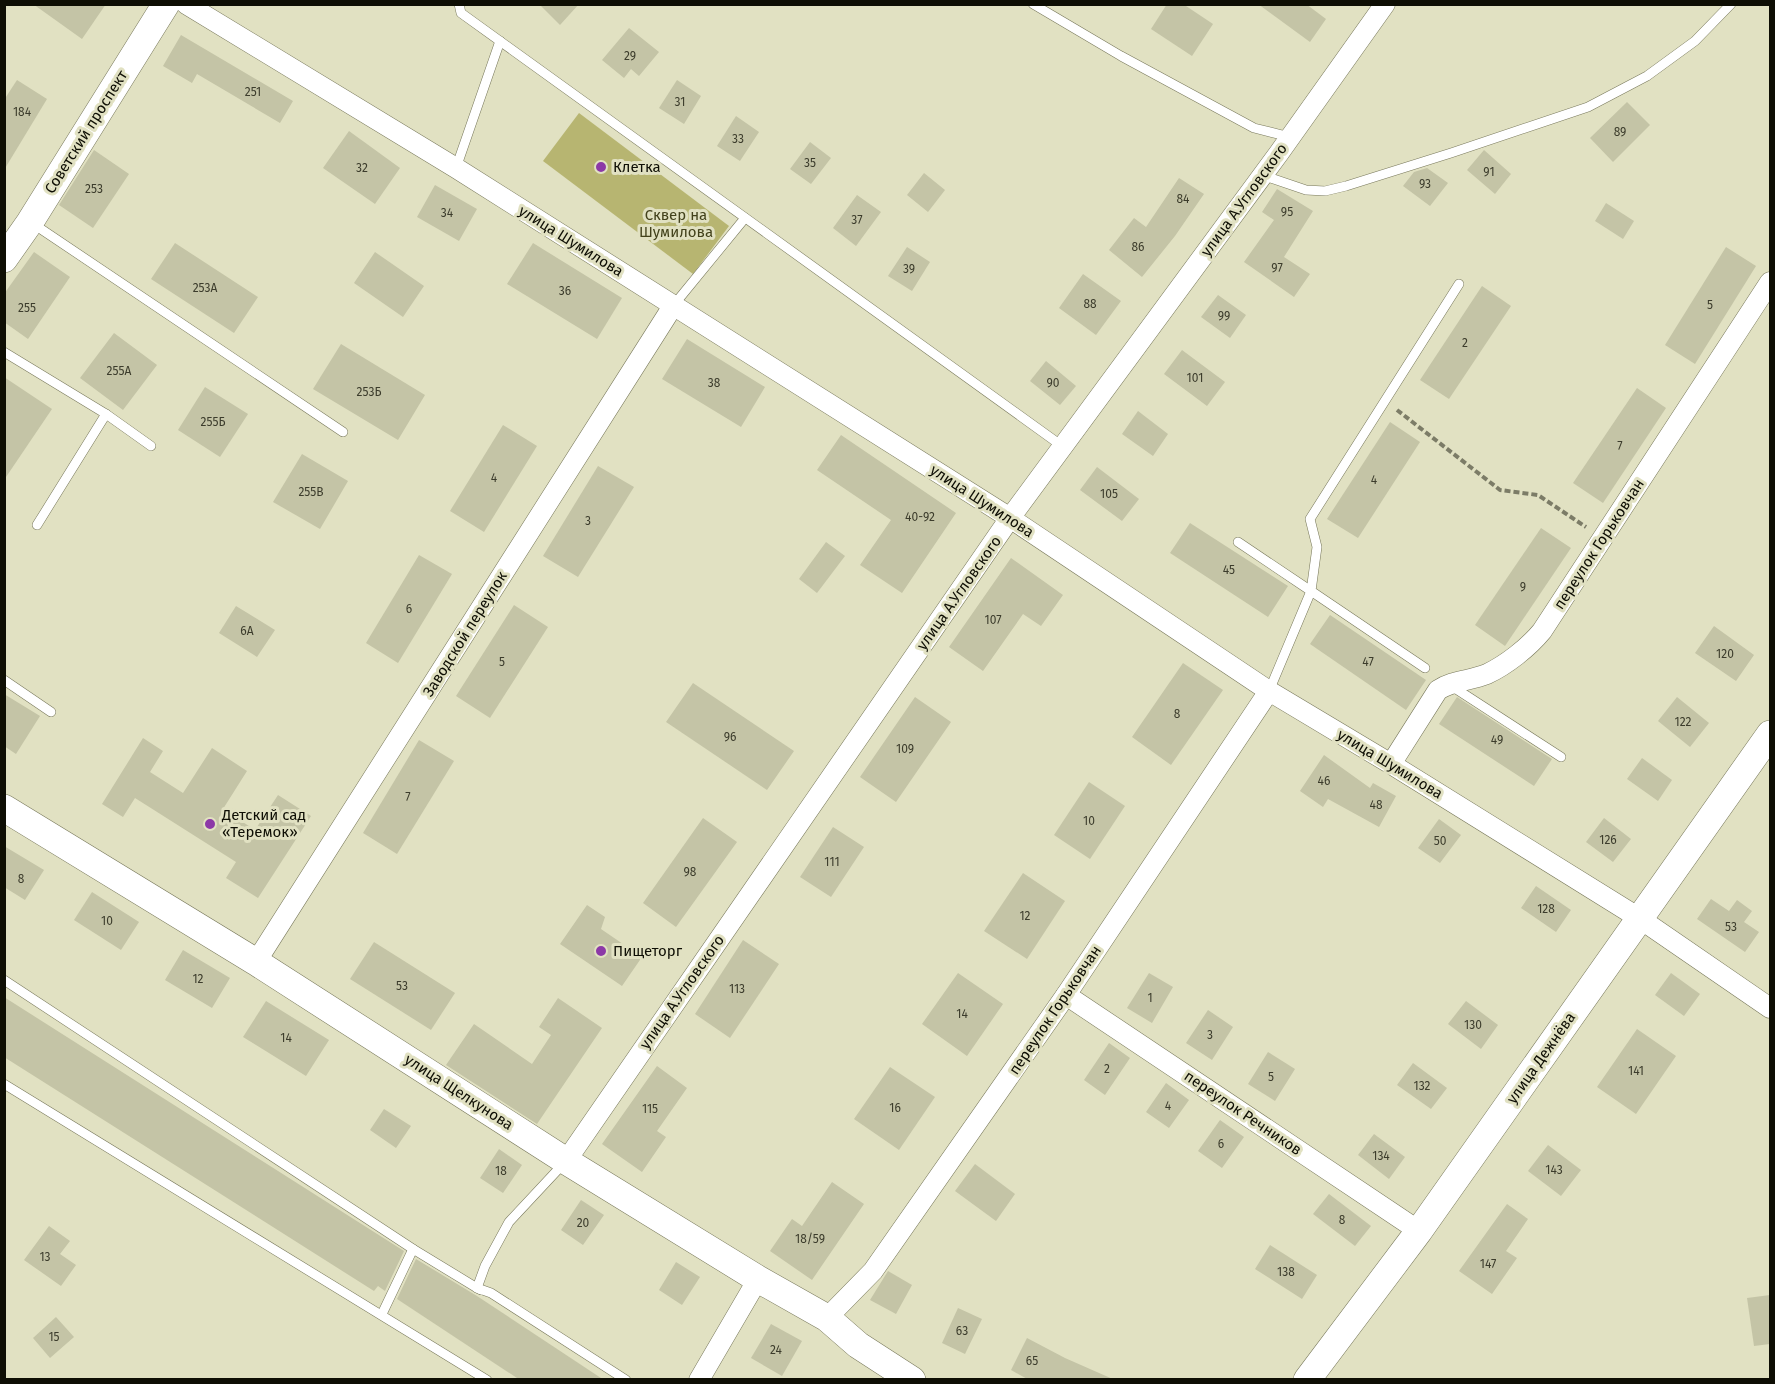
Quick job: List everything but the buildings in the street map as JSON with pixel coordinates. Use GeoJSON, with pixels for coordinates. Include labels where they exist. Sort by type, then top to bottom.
{"type":"FeatureCollection","features":[{"type":"Feature","properties":{"kind":"main road","name":"Советский проспект"},"geometry":{"type":"LineString","coordinates":[[4,259],[30,222],[166,4]]}},
{"type":"Feature","properties":{"kind":"main road","name":"улица Дежнёва"},"geometry":{"type":"LineString","coordinates":[[1307,1380],[1419,1231],[1770,734]]}},
{"type":"Feature","properties":{"kind":"main road","name":"улица Щелкунова"},"geometry":{"type":"LineString","coordinates":[[4,808],[256,962],[566,1161],[758,1279],[827,1318],[858,1345],[912,1380]]}},
{"type":"Feature","properties":{"kind":"street","name":"улица Шумилова"},"geometry":{"type":"LineString","coordinates":[[186,4],[456,168],[1010,518],[1269,691],[1639,918],[1770,1008]]}},
{"type":"Feature","properties":{"kind":"street","name":"улица А.Угловского"},"geometry":{"type":"LineString","coordinates":[[566,1161],[1010,518],[1263,176],[1385,4]]}},
{"type":"Feature","properties":{"kind":"street","name":"переулок Горьковчан"},"geometry":{"type":"LineString","coordinates":[[1448,683],[1486,674],[1530,646],[1542,632],[1770,282]]}},
{"type":"Feature","properties":{"kind":"street","name":"Заводской переулок"},"geometry":{"type":"LineString","coordinates":[[256,962],[673,306]]}},
{"type":"Feature","properties":{"kind":"street"},"geometry":{"type":"LineString","coordinates":[[1391,764],[1438,690],[1448,683]]}},
{"type":"Feature","properties":{"kind":"street","name":"переулок Горьковчан"},"geometry":{"type":"LineString","coordinates":[[827,1318],[873,1271],[1066,995],[1269,691]]}},
{"type":"Feature","properties":{"kind":"street","name":"переулок Речников"},"geometry":{"type":"LineString","coordinates":[[1066,995],[1419,1231]]}},
{"type":"Feature","properties":{"kind":"street"},"geometry":{"type":"LineString","coordinates":[[699,1380],[758,1279]]}},
{"type":"Feature","properties":{"kind":"lane"},"geometry":{"type":"LineString","coordinates":[[459,4],[461,13],[1062,446]]}},
{"type":"Feature","properties":{"kind":"lane"},"geometry":{"type":"LineString","coordinates":[[1033,4],[1121,56],[1254,128],[1290,137]]}},
{"type":"Feature","properties":{"kind":"lane"},"geometry":{"type":"LineString","coordinates":[[1263,176],[1306,190],[1325,191],[1588,107],[1647,76],[1695,41],[1731,4]]}},
{"type":"Feature","properties":{"kind":"lane"},"geometry":{"type":"LineString","coordinates":[[456,168],[500,41]]}},
{"type":"Feature","properties":{"kind":"lane"},"geometry":{"type":"LineString","coordinates":[[673,306],[745,218]]}},
{"type":"Feature","properties":{"kind":"lane"},"geometry":{"type":"LineString","coordinates":[[30,222],[343,432]]}},
{"type":"Feature","properties":{"kind":"lane"},"geometry":{"type":"LineString","coordinates":[[1269,691],[1311,591],[1317,547],[1310,519],[1459,284]]}},
{"type":"Feature","properties":{"kind":"lane"},"geometry":{"type":"LineString","coordinates":[[4,352],[106,414],[152,446]]}},
{"type":"Feature","properties":{"kind":"lane"},"geometry":{"type":"LineString","coordinates":[[37,525],[106,414]]}},
{"type":"Feature","properties":{"kind":"lane"},"geometry":{"type":"LineString","coordinates":[[1238,542],[1425,668]]}},
{"type":"Feature","properties":{"kind":"lane"},"geometry":{"type":"LineString","coordinates":[[4,680],[51,712]]}},
{"type":"Feature","properties":{"kind":"lane"},"geometry":{"type":"LineString","coordinates":[[1448,683],[1561,757]]}},
{"type":"Feature","properties":{"kind":"lane"},"geometry":{"type":"LineString","coordinates":[[4,980],[413,1249],[477,1288],[492,1293],[626,1380]]}},
{"type":"Feature","properties":{"kind":"lane"},"geometry":{"type":"LineString","coordinates":[[4,1084],[487,1380]]}},
{"type":"Feature","properties":{"kind":"lane"},"geometry":{"type":"LineString","coordinates":[[477,1288],[485,1266],[509,1222],[566,1161]]}},
{"type":"Feature","properties":{"kind":"lane"},"geometry":{"type":"LineString","coordinates":[[382,1314],[413,1249]]}},
{"type":"Feature","properties":{"kind":"path"},"geometry":{"type":"LineString","coordinates":[[1385,400],[1500,490],[1538,495],[1603,538]]}},
{"type":"Feature","properties":{"kind":"green space","name":"Сквер на Шумилова"},"geometry":{"type":"Polygon","coordinates":[[[579,113],[729,226],[693,274],[543,161],[579,113]]]}},
{"type":"Feature","properties":{"kind":"place","name":"Клетка"},"geometry":{"type":"Point","coordinates":[601,167]}},
{"type":"Feature","properties":{"kind":"place","name":"Детский сад «Теремок»"},"geometry":{"type":"Point","coordinates":[210,824]}},
{"type":"Feature","properties":{"kind":"place","name":"Пищеторг"},"geometry":{"type":"Point","coordinates":[601,951]}}]}
